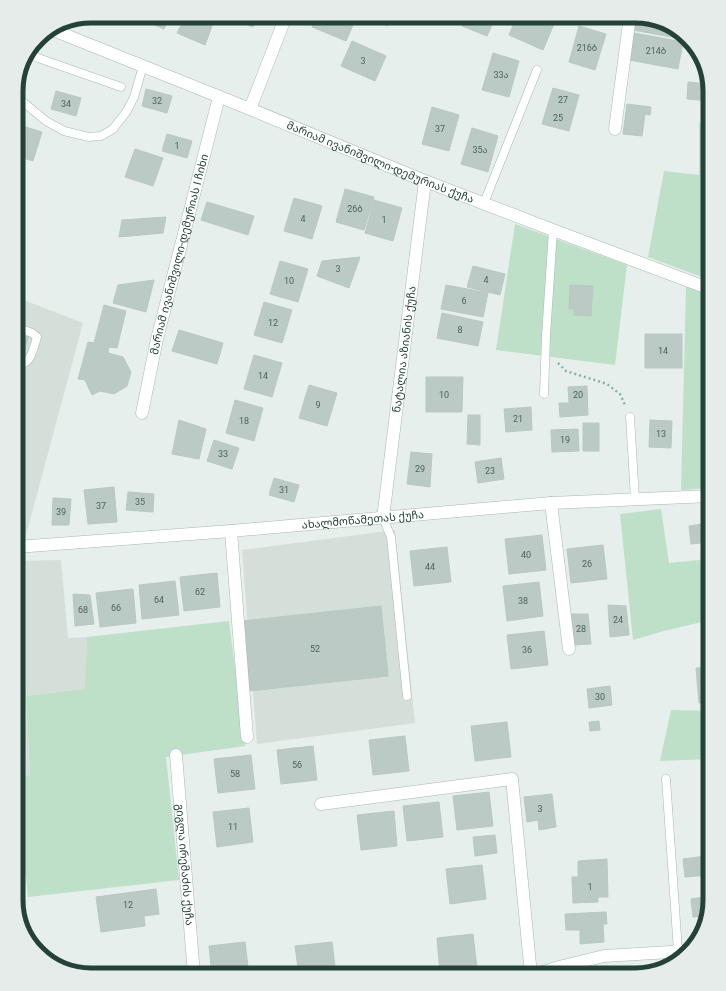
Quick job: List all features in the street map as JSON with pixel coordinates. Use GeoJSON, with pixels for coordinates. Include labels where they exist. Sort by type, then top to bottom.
{"type":"FeatureCollection","features":[{"type":"Feature","properties":{"kind":"street"},"geometry":{"type":"LineString","coordinates":[[250,109],[283,23]]}},
{"type":"Feature","properties":{"kind":"street"},"geometry":{"type":"LineString","coordinates":[[615,129],[629,23]]}},
{"type":"Feature","properties":{"kind":"street","name":"მარიამ ივანიშვილი-დემურიას ქუჩა"},"geometry":{"type":"LineString","coordinates":[[57,32],[425,181],[703,286]]}},
{"type":"Feature","properties":{"kind":"street","name":"მარიამ ივანიშვილი-დემურიას I ჩიხი"},"geometry":{"type":"LineString","coordinates":[[142,413],[157,339],[219,97]]}},
{"type":"Feature","properties":{"kind":"street","name":"ნატალია აზიანის ქუჩა"},"geometry":{"type":"LineString","coordinates":[[383,518],[425,181]]}},
{"type":"Feature","properties":{"kind":"street","name":"ახალმოწამეთას ქუჩა"},"geometry":{"type":"LineString","coordinates":[[23,546],[232,531],[551,503],[703,496]]}},
{"type":"Feature","properties":{"kind":"street"},"geometry":{"type":"LineString","coordinates":[[551,503],[569,649]]}},
{"type":"Feature","properties":{"kind":"street"},"geometry":{"type":"LineString","coordinates":[[232,531],[247,737]]}},
{"type":"Feature","properties":{"kind":"street","name":"გიგლა ირემაძის ქუჩა"},"geometry":{"type":"LineString","coordinates":[[176,755],[193,968]]}},
{"type":"Feature","properties":{"kind":"street"},"geometry":{"type":"LineString","coordinates":[[321,804],[512,779],[530,968]]}},
{"type":"Feature","properties":{"kind":"street"},"geometry":{"type":"LineString","coordinates":[[568,968],[604,956],[679,951]]}},
{"type":"Feature","properties":{"kind":"lane"},"geometry":{"type":"LineString","coordinates":[[34,54],[38,58],[121,87]]}},
{"type":"Feature","properties":{"kind":"lane"},"geometry":{"type":"LineString","coordinates":[[23,102],[46,121],[64,131],[89,137],[102,136],[113,129],[127,111],[134,97],[143,66]]}},
{"type":"Feature","properties":{"kind":"lane"},"geometry":{"type":"LineString","coordinates":[[484,203],[537,70]]}},
{"type":"Feature","properties":{"kind":"lane"},"geometry":{"type":"LineString","coordinates":[[544,394],[545,352],[553,230]]}},
{"type":"Feature","properties":{"kind":"lane"},"geometry":{"type":"LineString","coordinates":[[23,330],[32,333],[37,337],[30,358],[23,363]]}},
{"type":"Feature","properties":{"kind":"lane"},"geometry":{"type":"LineString","coordinates":[[630,417],[635,499]]}},
{"type":"Feature","properties":{"kind":"lane"},"geometry":{"type":"LineString","coordinates":[[383,518],[391,537],[407,696]]}},
{"type":"Feature","properties":{"kind":"lane"},"geometry":{"type":"LineString","coordinates":[[666,779],[682,949]]}},
{"type":"Feature","properties":{"kind":"path"},"geometry":{"type":"LineString","coordinates":[[545,352],[566,371],[607,384],[620,394],[630,417]]}},
{"type":"Feature","properties":{"kind":"shaded area"},"geometry":{"type":"Polygon","coordinates":[[[23,300],[83,323],[26,535],[23,535],[23,300]]]}},
{"type":"Feature","properties":{"kind":"shaded area"},"geometry":{"type":"Polygon","coordinates":[[[395,530],[415,723],[257,744],[242,550],[395,530]]]}},
{"type":"Feature","properties":{"kind":"shaded area"},"geometry":{"type":"Polygon","coordinates":[[[61,560],[68,638],[87,637],[86,689],[26,696],[30,775],[23,776],[23,561],[61,560]]]}},
{"type":"Feature","properties":{"kind":"green space"},"geometry":{"type":"Polygon","coordinates":[[[699,123],[703,124],[703,277],[648,257],[664,171],[699,175],[699,123]]]}},
{"type":"Feature","properties":{"kind":"green space"},"geometry":{"type":"Polygon","coordinates":[[[515,224],[627,265],[615,365],[496,350],[515,224]]]}},
{"type":"Feature","properties":{"kind":"green space"},"geometry":{"type":"Polygon","coordinates":[[[686,286],[703,293],[703,488],[681,490],[686,286]]]}},
{"type":"Feature","properties":{"kind":"green space"},"geometry":{"type":"Polygon","coordinates":[[[661,509],[669,563],[703,560],[703,622],[633,640],[620,514],[661,509]]]}},
{"type":"Feature","properties":{"kind":"green space"},"geometry":{"type":"Polygon","coordinates":[[[229,621],[245,746],[166,757],[179,880],[28,897],[23,852],[23,776],[30,775],[26,696],[85,689],[87,637],[229,621]]]}},
{"type":"Feature","properties":{"kind":"green space"},"geometry":{"type":"Polygon","coordinates":[[[671,710],[703,711],[703,759],[660,761],[671,710]]]}},
{"type":"Feature","properties":{"kind":"building"},"geometry":{"type":"Polygon","coordinates":[[[150,23],[166,23],[164,29],[150,23]]]}},
{"type":"Feature","properties":{"kind":"building"},"geometry":{"type":"Polygon","coordinates":[[[182,23],[213,23],[205,45],[177,33],[182,23]]]}},
{"type":"Feature","properties":{"kind":"building"},"geometry":{"type":"Polygon","coordinates":[[[243,23],[255,23],[253,27],[243,23]]]}},
{"type":"Feature","properties":{"kind":"building"},"geometry":{"type":"Polygon","coordinates":[[[313,23],[354,23],[346,41],[312,27],[313,23]]]}},
{"type":"Feature","properties":{"kind":"building"},"geometry":{"type":"Polygon","coordinates":[[[381,23],[390,23],[388,26],[381,23]]]}},
{"type":"Feature","properties":{"kind":"building"},"geometry":{"type":"Polygon","coordinates":[[[463,23],[493,23],[487,36],[462,26],[463,23]]]}},
{"type":"Feature","properties":{"kind":"building"},"geometry":{"type":"Polygon","coordinates":[[[514,23],[554,24],[543,50],[509,35],[514,23]]]}},
{"type":"Feature","properties":{"kind":"building"},"geometry":{"type":"Polygon","coordinates":[[[634,23],[653,25],[669,32],[677,38],[633,30],[634,23]]]}},
{"type":"Feature","properties":{"kind":"building"},"geometry":{"type":"Polygon","coordinates":[[[579,26],[606,34],[595,70],[569,62],[579,26]]]}},
{"type":"Feature","properties":{"kind":"building"},"geometry":{"type":"Polygon","coordinates":[[[634,33],[683,43],[678,69],[629,60],[634,33]]]}},
{"type":"Feature","properties":{"kind":"building"},"geometry":{"type":"Polygon","coordinates":[[[352,41],[386,56],[375,81],[341,66],[352,41]]]}},
{"type":"Feature","properties":{"kind":"building"},"geometry":{"type":"Polygon","coordinates":[[[493,53],[519,61],[509,97],[482,90],[493,53]]]}},
{"type":"Feature","properties":{"kind":"building"},"geometry":{"type":"Polygon","coordinates":[[[688,82],[702,83],[703,100],[687,99],[688,82]]]}},
{"type":"Feature","properties":{"kind":"building"},"geometry":{"type":"Polygon","coordinates":[[[553,88],[579,95],[574,113],[548,104],[553,88]]]}},
{"type":"Feature","properties":{"kind":"building"},"geometry":{"type":"Polygon","coordinates":[[[146,89],[172,96],[167,113],[142,106],[146,89]]]}},
{"type":"Feature","properties":{"kind":"building"},"geometry":{"type":"Polygon","coordinates":[[[56,91],[81,98],[76,116],[51,109],[56,91]]]}},
{"type":"Feature","properties":{"kind":"building"},"geometry":{"type":"Polygon","coordinates":[[[548,104],[574,113],[569,131],[542,124],[548,104]]]}},
{"type":"Feature","properties":{"kind":"building"},"geometry":{"type":"Polygon","coordinates":[[[627,104],[651,107],[650,115],[645,114],[642,136],[623,134],[627,104]]]}},
{"type":"Feature","properties":{"kind":"building"},"geometry":{"type":"Polygon","coordinates":[[[432,107],[459,115],[449,151],[422,144],[432,107]]]}},
{"type":"Feature","properties":{"kind":"building"},"geometry":{"type":"Polygon","coordinates":[[[23,126],[42,132],[33,161],[23,158],[23,126]]]}},
{"type":"Feature","properties":{"kind":"building"},"geometry":{"type":"Polygon","coordinates":[[[472,128],[498,136],[488,172],[461,164],[472,128]]]}},
{"type":"Feature","properties":{"kind":"building"},"geometry":{"type":"Polygon","coordinates":[[[167,134],[192,141],[187,158],[162,151],[167,134]]]}},
{"type":"Feature","properties":{"kind":"building"},"geometry":{"type":"Polygon","coordinates":[[[135,149],[163,158],[153,186],[125,177],[135,149]]]}},
{"type":"Feature","properties":{"kind":"building"},"geometry":{"type":"Polygon","coordinates":[[[345,189],[374,197],[364,230],[336,222],[345,189]]]}},
{"type":"Feature","properties":{"kind":"building"},"geometry":{"type":"Polygon","coordinates":[[[294,198],[322,206],[312,239],[284,231],[294,198]]]}},
{"type":"Feature","properties":{"kind":"building"},"geometry":{"type":"Polygon","coordinates":[[[374,200],[402,208],[393,241],[365,233],[374,200]]]}},
{"type":"Feature","properties":{"kind":"building"},"geometry":{"type":"Polygon","coordinates":[[[207,202],[254,216],[248,235],[201,220],[207,202]]]}},
{"type":"Feature","properties":{"kind":"building"},"geometry":{"type":"Polygon","coordinates":[[[166,217],[163,233],[119,237],[122,220],[166,217]]]}},
{"type":"Feature","properties":{"kind":"building"},"geometry":{"type":"Polygon","coordinates":[[[360,257],[349,288],[317,276],[322,261],[360,257]]]}},
{"type":"Feature","properties":{"kind":"building"},"geometry":{"type":"Polygon","coordinates":[[[280,261],[308,269],[298,302],[270,294],[280,261]]]}},
{"type":"Feature","properties":{"kind":"building"},"geometry":{"type":"Polygon","coordinates":[[[473,266],[505,274],[500,295],[467,287],[473,266]]]}},
{"type":"Feature","properties":{"kind":"building"},"geometry":{"type":"Polygon","coordinates":[[[154,280],[146,312],[113,303],[118,285],[154,280]]]}},
{"type":"Feature","properties":{"kind":"building"},"geometry":{"type":"Polygon","coordinates":[[[446,285],[488,293],[483,317],[441,309],[446,285]]]}},
{"type":"Feature","properties":{"kind":"building"},"geometry":{"type":"Polygon","coordinates":[[[570,285],[593,286],[591,316],[574,315],[574,309],[569,309],[570,285]]]}},
{"type":"Feature","properties":{"kind":"building"},"geometry":{"type":"Polygon","coordinates":[[[264,302],[292,310],[282,343],[254,335],[264,302]]]}},
{"type":"Feature","properties":{"kind":"building"},"geometry":{"type":"Polygon","coordinates":[[[104,305],[126,311],[117,348],[109,347],[108,353],[123,357],[131,372],[127,386],[114,394],[100,391],[92,395],[85,380],[78,379],[88,342],[94,343],[104,305]]]}},
{"type":"Feature","properties":{"kind":"building"},"geometry":{"type":"Polygon","coordinates":[[[442,313],[483,322],[478,346],[437,338],[442,313]]]}},
{"type":"Feature","properties":{"kind":"building"},"geometry":{"type":"Polygon","coordinates":[[[179,330],[223,343],[217,364],[172,351],[179,330]]]}},
{"type":"Feature","properties":{"kind":"building"},"geometry":{"type":"Polygon","coordinates":[[[645,334],[682,334],[682,368],[645,368],[645,334]]]}},
{"type":"Feature","properties":{"kind":"building"},"geometry":{"type":"Polygon","coordinates":[[[23,336],[28,337],[23,353],[23,336]]]}},
{"type":"Feature","properties":{"kind":"building"},"geometry":{"type":"Polygon","coordinates":[[[254,355],[282,363],[272,397],[244,389],[254,355]]]}},
{"type":"Feature","properties":{"kind":"building"},"geometry":{"type":"Polygon","coordinates":[[[426,377],[463,377],[462,412],[426,412],[426,377]]]}},
{"type":"Feature","properties":{"kind":"building"},"geometry":{"type":"Polygon","coordinates":[[[309,385],[337,393],[327,426],[299,418],[309,385]]]}},
{"type":"Feature","properties":{"kind":"building"},"geometry":{"type":"Polygon","coordinates":[[[587,386],[588,415],[560,417],[559,403],[569,403],[568,387],[587,386]]]}},
{"type":"Feature","properties":{"kind":"building"},"geometry":{"type":"Polygon","coordinates":[[[235,400],[263,408],[254,441],[226,433],[235,400]]]}},
{"type":"Feature","properties":{"kind":"building"},"geometry":{"type":"Polygon","coordinates":[[[531,407],[532,430],[506,432],[504,409],[531,407]]]}},
{"type":"Feature","properties":{"kind":"building"},"geometry":{"type":"Polygon","coordinates":[[[468,415],[480,415],[480,445],[467,444],[468,415]]]}},
{"type":"Feature","properties":{"kind":"building"},"geometry":{"type":"Polygon","coordinates":[[[179,420],[206,429],[199,459],[172,454],[179,420]]]}},
{"type":"Feature","properties":{"kind":"building"},"geometry":{"type":"Polygon","coordinates":[[[650,420],[672,421],[671,448],[649,447],[650,420]]]}},
{"type":"Feature","properties":{"kind":"building"},"geometry":{"type":"Polygon","coordinates":[[[583,423],[599,423],[599,451],[583,451],[583,423]]]}},
{"type":"Feature","properties":{"kind":"building"},"geometry":{"type":"Polygon","coordinates":[[[578,429],[579,451],[552,452],[551,430],[578,429]]]}},
{"type":"Feature","properties":{"kind":"building"},"geometry":{"type":"Polygon","coordinates":[[[214,440],[239,448],[232,469],[207,461],[214,440]]]}},
{"type":"Feature","properties":{"kind":"building"},"geometry":{"type":"Polygon","coordinates":[[[411,452],[432,454],[430,487],[407,484],[411,452]]]}},
{"type":"Feature","properties":{"kind":"building"},"geometry":{"type":"Polygon","coordinates":[[[501,458],[504,479],[478,483],[475,462],[501,458]]]}},
{"type":"Feature","properties":{"kind":"building"},"geometry":{"type":"Polygon","coordinates":[[[274,478],[299,485],[294,502],[269,495],[274,478]]]}},
{"type":"Feature","properties":{"kind":"building"},"geometry":{"type":"Polygon","coordinates":[[[114,487],[117,522],[88,524],[84,490],[114,487]]]}},
{"type":"Feature","properties":{"kind":"building"},"geometry":{"type":"Polygon","coordinates":[[[128,492],[154,494],[153,512],[126,510],[128,492]]]}},
{"type":"Feature","properties":{"kind":"building"},"geometry":{"type":"Polygon","coordinates":[[[53,498],[71,499],[69,525],[52,525],[53,498]]]}},
{"type":"Feature","properties":{"kind":"building"},"geometry":{"type":"Polygon","coordinates":[[[703,524],[703,543],[691,544],[689,526],[703,524]]]}},
{"type":"Feature","properties":{"kind":"building"},"geometry":{"type":"Polygon","coordinates":[[[542,535],[546,570],[509,574],[505,539],[542,535]]]}},
{"type":"Feature","properties":{"kind":"building"},"geometry":{"type":"Polygon","coordinates":[[[603,545],[607,579],[571,583],[567,549],[603,545]]]}},
{"type":"Feature","properties":{"kind":"building"},"geometry":{"type":"Polygon","coordinates":[[[447,547],[451,582],[414,586],[410,551],[447,547]]]}},
{"type":"Feature","properties":{"kind":"building"},"geometry":{"type":"Polygon","coordinates":[[[217,573],[220,607],[184,611],[180,577],[217,573]]]}},
{"type":"Feature","properties":{"kind":"building"},"geometry":{"type":"Polygon","coordinates":[[[175,581],[179,615],[142,619],[139,585],[175,581]]]}},
{"type":"Feature","properties":{"kind":"building"},"geometry":{"type":"Polygon","coordinates":[[[539,582],[543,616],[507,621],[503,586],[539,582]]]}},
{"type":"Feature","properties":{"kind":"building"},"geometry":{"type":"Polygon","coordinates":[[[133,589],[136,623],[100,627],[96,593],[133,589]]]}},
{"type":"Feature","properties":{"kind":"building"},"geometry":{"type":"Polygon","coordinates":[[[73,594],[90,595],[94,624],[75,626],[73,594]]]}},
{"type":"Feature","properties":{"kind":"building"},"geometry":{"type":"Polygon","coordinates":[[[608,605],[626,606],[629,635],[610,637],[608,605]]]}},
{"type":"Feature","properties":{"kind":"building"},"geometry":{"type":"Polygon","coordinates":[[[381,606],[388,676],[249,691],[242,621],[381,606]]]}},
{"type":"Feature","properties":{"kind":"building"},"geometry":{"type":"Polygon","coordinates":[[[570,614],[588,614],[591,644],[573,645],[570,614]]]}},
{"type":"Feature","properties":{"kind":"building"},"geometry":{"type":"Polygon","coordinates":[[[544,631],[548,665],[511,669],[507,635],[544,631]]]}},
{"type":"Feature","properties":{"kind":"building"},"geometry":{"type":"Polygon","coordinates":[[[696,668],[703,668],[703,703],[699,703],[696,668]]]}},
{"type":"Feature","properties":{"kind":"building"},"geometry":{"type":"Polygon","coordinates":[[[610,686],[612,705],[589,708],[587,689],[610,686]]]}},
{"type":"Feature","properties":{"kind":"building"},"geometry":{"type":"Polygon","coordinates":[[[599,721],[600,730],[590,731],[589,722],[599,721]]]}},
{"type":"Feature","properties":{"kind":"building"},"geometry":{"type":"Polygon","coordinates":[[[507,722],[511,757],[475,761],[471,726],[507,722]]]}},
{"type":"Feature","properties":{"kind":"building"},"geometry":{"type":"Polygon","coordinates":[[[405,736],[409,771],[373,775],[369,740],[405,736]]]}},
{"type":"Feature","properties":{"kind":"building"},"geometry":{"type":"Polygon","coordinates":[[[313,746],[317,780],[281,784],[277,750],[313,746]]]}},
{"type":"Feature","properties":{"kind":"building"},"geometry":{"type":"Polygon","coordinates":[[[251,755],[255,789],[218,793],[214,759],[251,755]]]}},
{"type":"Feature","properties":{"kind":"building"},"geometry":{"type":"Polygon","coordinates":[[[489,792],[493,826],[457,830],[453,796],[489,792]]]}},
{"type":"Feature","properties":{"kind":"building"},"geometry":{"type":"Polygon","coordinates":[[[552,794],[556,827],[539,830],[538,820],[527,822],[524,797],[552,794]]]}},
{"type":"Feature","properties":{"kind":"building"},"geometry":{"type":"Polygon","coordinates":[[[439,802],[443,837],[407,841],[403,806],[439,802]]]}},
{"type":"Feature","properties":{"kind":"building"},"geometry":{"type":"Polygon","coordinates":[[[249,808],[253,842],[217,847],[213,812],[249,808]]]}},
{"type":"Feature","properties":{"kind":"building"},"geometry":{"type":"Polygon","coordinates":[[[394,811],[397,846],[361,850],[357,815],[394,811]]]}},
{"type":"Feature","properties":{"kind":"building"},"geometry":{"type":"Polygon","coordinates":[[[495,835],[497,853],[475,856],[473,837],[495,835]]]}},
{"type":"Feature","properties":{"kind":"building"},"geometry":{"type":"Polygon","coordinates":[[[703,856],[703,875],[685,877],[683,859],[703,856]]]}},
{"type":"Feature","properties":{"kind":"building"},"geometry":{"type":"Polygon","coordinates":[[[607,859],[608,897],[598,897],[598,902],[573,903],[572,877],[578,877],[578,861],[607,859]]]}},
{"type":"Feature","properties":{"kind":"building"},"geometry":{"type":"Polygon","coordinates":[[[482,865],[486,899],[450,904],[446,869],[482,865]]]}},
{"type":"Feature","properties":{"kind":"building"},"geometry":{"type":"Polygon","coordinates":[[[156,889],[159,914],[144,916],[145,926],[101,932],[96,897],[156,889]]]}},
{"type":"Feature","properties":{"kind":"building"},"geometry":{"type":"Polygon","coordinates":[[[703,897],[701,916],[693,917],[691,899],[703,897]]]}},
{"type":"Feature","properties":{"kind":"building"},"geometry":{"type":"Polygon","coordinates":[[[606,912],[607,924],[603,924],[604,942],[580,944],[580,930],[566,930],[565,914],[606,912]]]}},
{"type":"Feature","properties":{"kind":"building"},"geometry":{"type":"Polygon","coordinates":[[[473,934],[477,968],[440,968],[437,938],[473,934]]]}},
{"type":"Feature","properties":{"kind":"building"},"geometry":{"type":"Polygon","coordinates":[[[245,942],[248,968],[211,968],[209,946],[245,942]]]}},
{"type":"Feature","properties":{"kind":"building"},"geometry":{"type":"Polygon","coordinates":[[[332,942],[335,968],[298,968],[295,946],[332,942]]]}}]}
